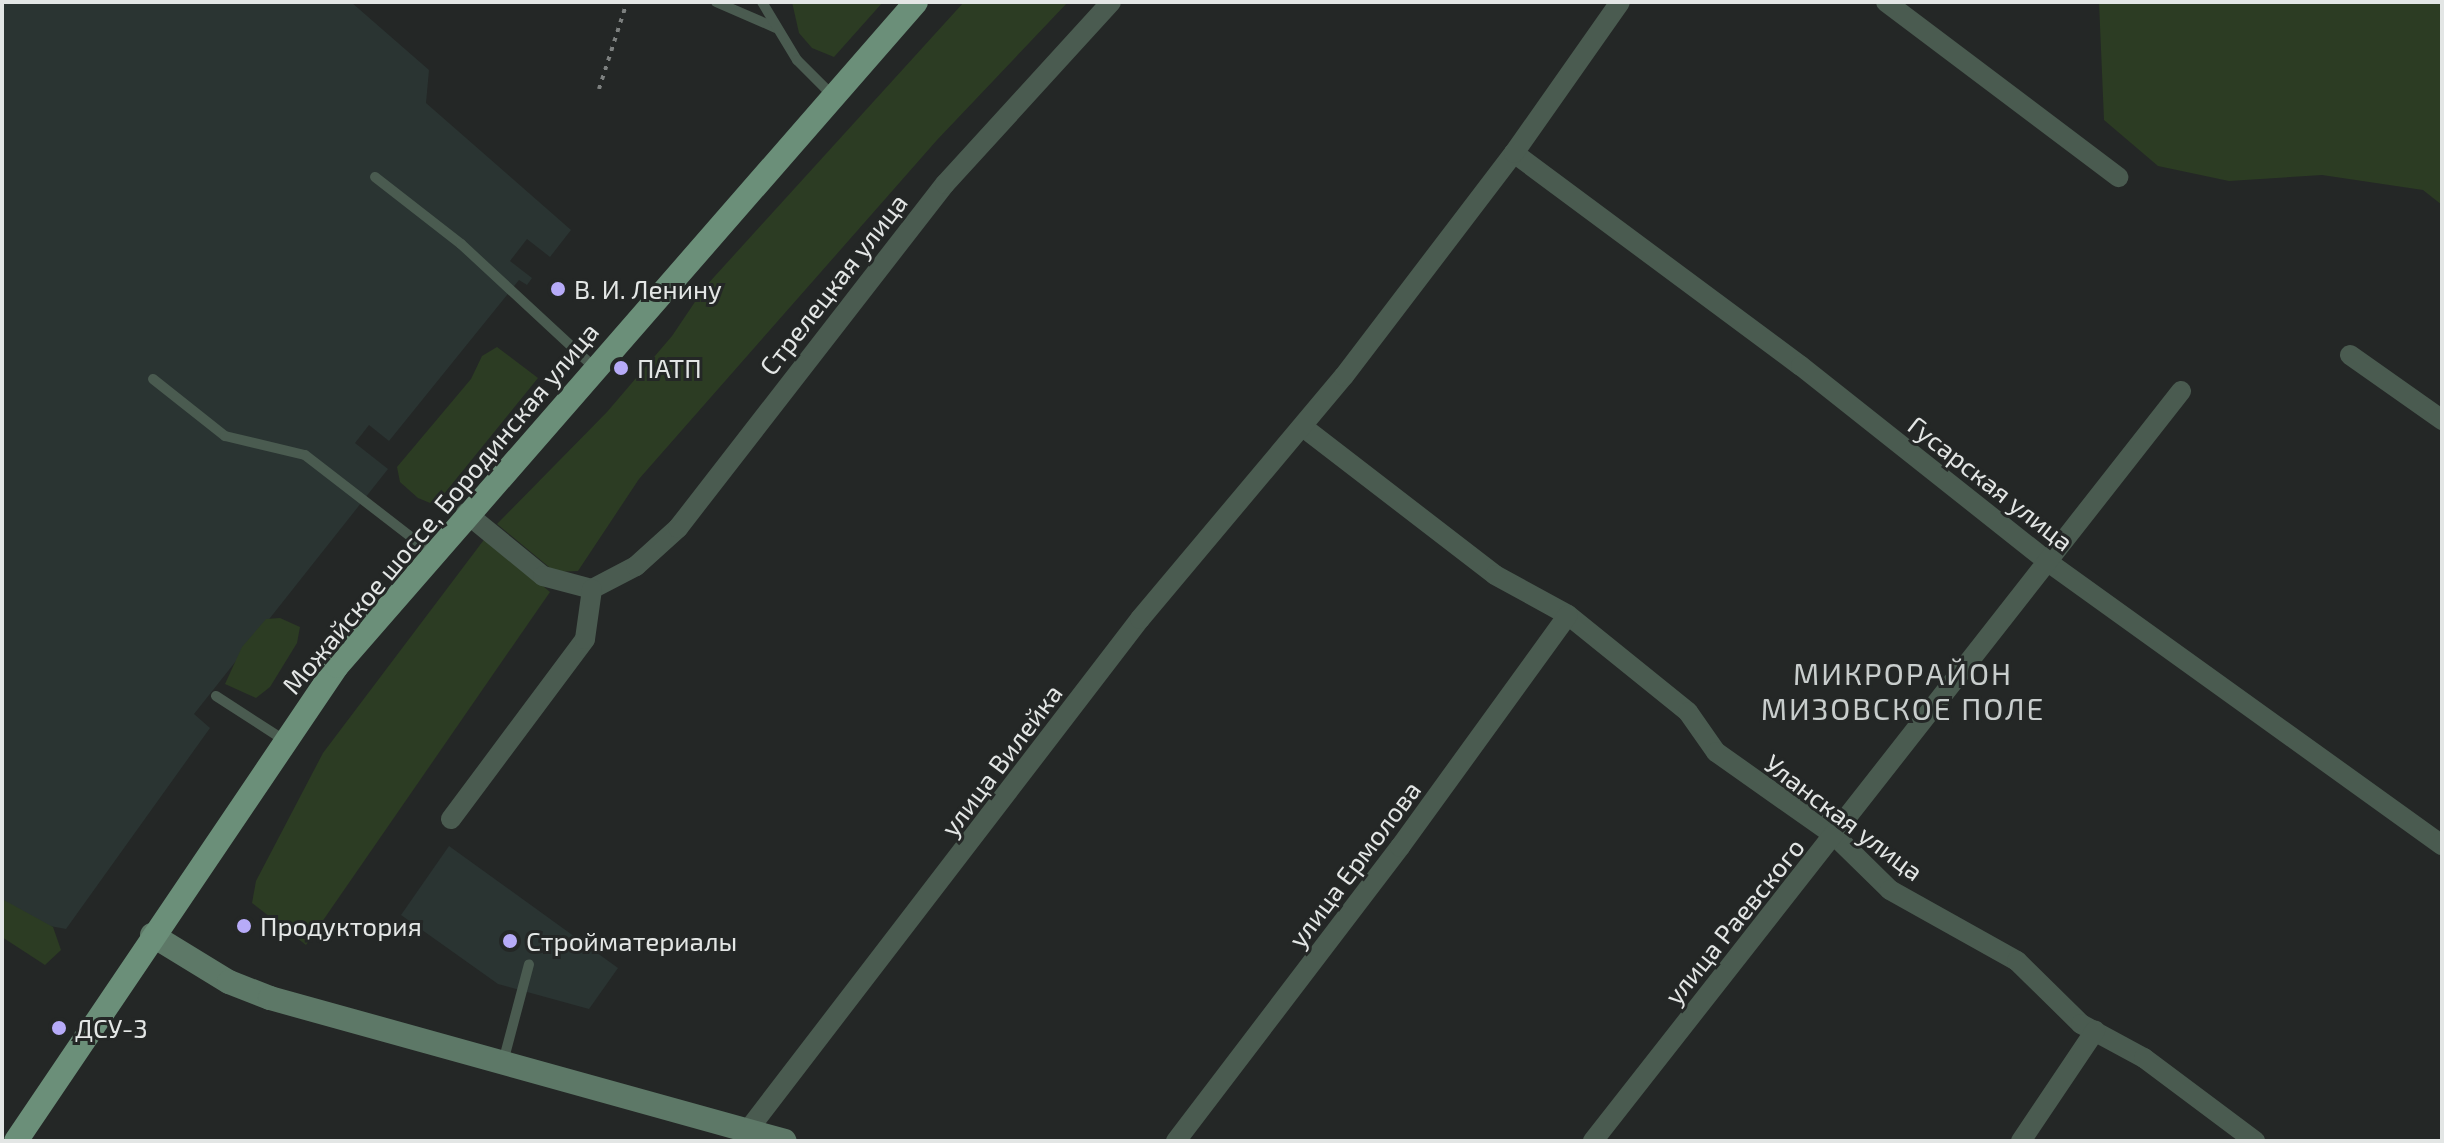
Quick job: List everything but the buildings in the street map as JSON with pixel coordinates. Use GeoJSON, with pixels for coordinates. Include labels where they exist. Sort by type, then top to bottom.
{"type":"FeatureCollection","features":[{"type":"Feature","properties":{"kind":"main road","name":"Можайское шоссе, Бородинская улица"},"geometry":{"type":"LineString","coordinates":[[16,1141],[152,935],[337,666],[466,513],[916,2]]}},
{"type":"Feature","properties":{"kind":"street","name":"Стрелецкая улица"},"geometry":{"type":"LineString","coordinates":[[592,589],[636,566],[678,528],[945,184],[1111,2]]}},
{"type":"Feature","properties":{"kind":"street"},"geometry":{"type":"LineString","coordinates":[[1514,153],[1620,2]]}},
{"type":"Feature","properties":{"kind":"street"},"geometry":{"type":"LineString","coordinates":[[1886,2],[2118,177]]}},
{"type":"Feature","properties":{"kind":"street","name":"улица Вилейка"},"geometry":{"type":"LineString","coordinates":[[748,1130],[1140,619],[1303,427],[1514,153]]}},
{"type":"Feature","properties":{"kind":"street","name":"Гусарская улица"},"geometry":{"type":"LineString","coordinates":[[1514,153],[1801,366],[2048,562],[2442,845]]}},
{"type":"Feature","properties":{"kind":"street"},"geometry":{"type":"LineString","coordinates":[[2350,355],[2442,420]]}},
{"type":"Feature","properties":{"kind":"street","name":"улица Раевского"},"geometry":{"type":"LineString","coordinates":[[1593,1141],[2181,391]]}},
{"type":"Feature","properties":{"kind":"street","name":"Уланская улица"},"geometry":{"type":"LineString","coordinates":[[1303,427],[1495,575],[1568,615],[1688,712],[1716,752],[1835,836],[1890,890],[2017,961],[2081,1024],[2144,1058],[2255,1141]]}},
{"type":"Feature","properties":{"kind":"street"},"geometry":{"type":"LineString","coordinates":[[451,819],[585,639],[592,589],[543,576],[466,513]]}},
{"type":"Feature","properties":{"kind":"street","name":"улица Ермолова"},"geometry":{"type":"LineString","coordinates":[[1176,1141],[1400,847],[1568,615]]}},
{"type":"Feature","properties":{"kind":"street"},"geometry":{"type":"LineString","coordinates":[[152,935],[242,988],[502,1064],[785,1141]]}},
{"type":"Feature","properties":{"kind":"street"},"geometry":{"type":"LineString","coordinates":[[2021,1141],[2095,1031]]}},
{"type":"Feature","properties":{"kind":"lane"},"geometry":{"type":"LineString","coordinates":[[716,2],[776,28]]}},
{"type":"Feature","properties":{"kind":"lane"},"geometry":{"type":"LineString","coordinates":[[762,2],[797,60],[833,96]]}},
{"type":"Feature","properties":{"kind":"lane"},"geometry":{"type":"LineString","coordinates":[[375,177],[461,244],[594,367]]}},
{"type":"Feature","properties":{"kind":"lane"},"geometry":{"type":"LineString","coordinates":[[153,379],[225,436],[305,455],[432,553]]}},
{"type":"Feature","properties":{"kind":"lane"},"geometry":{"type":"LineString","coordinates":[[216,696],[284,740]]}},
{"type":"Feature","properties":{"kind":"lane"},"geometry":{"type":"LineString","coordinates":[[502,1064],[529,964]]}},
{"type":"Feature","properties":{"kind":"path"},"geometry":{"type":"LineString","coordinates":[[599,89],[627,2]]}},
{"type":"Feature","properties":{"kind":"shaded area"},"geometry":{"type":"Polygon","coordinates":[[[2,2],[351,2],[429,70],[426,103],[571,230],[550,257],[527,239],[510,261],[532,278],[527,285],[519,280],[389,441],[369,425],[355,443],[388,469],[194,714],[210,728],[66,929],[2,917],[2,2]]]}},
{"type":"Feature","properties":{"kind":"shaded area","name":"Стройматериалы"},"geometry":{"type":"Polygon","coordinates":[[[449,846],[618,968],[589,1009],[498,984],[401,915],[449,846]]]}},
{"type":"Feature","properties":{"kind":"green space"},"geometry":{"type":"Polygon","coordinates":[[[792,2],[883,2],[834,57],[812,48],[799,33],[792,2]]]}},
{"type":"Feature","properties":{"kind":"green space"},"geometry":{"type":"Polygon","coordinates":[[[964,2],[1068,2],[937,140],[639,479],[578,571],[555,572],[497,524],[607,412],[672,336],[705,287],[964,2]]]}},
{"type":"Feature","properties":{"kind":"green space"},"geometry":{"type":"Polygon","coordinates":[[[2099,2],[2442,2],[2442,205],[2423,190],[2322,175],[2229,181],[2158,166],[2104,120],[2099,2]]]}},
{"type":"Feature","properties":{"kind":"green space"},"geometry":{"type":"Polygon","coordinates":[[[497,347],[538,378],[435,505],[418,498],[400,482],[397,467],[471,379],[482,356],[497,347]]]}},
{"type":"Feature","properties":{"kind":"green space"},"geometry":{"type":"Polygon","coordinates":[[[486,537],[550,592],[306,945],[252,903],[256,881],[323,753],[486,537]]]}},
{"type":"Feature","properties":{"kind":"green space"},"geometry":{"type":"Polygon","coordinates":[[[280,618],[300,627],[297,643],[270,687],[256,698],[225,684],[242,647],[266,619],[280,618]]]}},
{"type":"Feature","properties":{"kind":"green space"},"geometry":{"type":"Polygon","coordinates":[[[2,899],[53,927],[61,950],[45,965],[2,937],[2,899]]]}},
{"type":"Feature","properties":{"kind":"place","name":"В. И. Ленину"},"geometry":{"type":"Point","coordinates":[558,289]}},
{"type":"Feature","properties":{"kind":"place","name":"ПАТП"},"geometry":{"type":"Point","coordinates":[621,368]}},
{"type":"Feature","properties":{"kind":"place","name":"Продуктория"},"geometry":{"type":"Point","coordinates":[244,926]}},
{"type":"Feature","properties":{"kind":"place","name":"Стройматериалы"},"geometry":{"type":"Point","coordinates":[510,941]}},
{"type":"Feature","properties":{"kind":"place","name":"ДСУ-3"},"geometry":{"type":"Point","coordinates":[59,1028]}},
{"type":"Feature","properties":{"kind":"district","name":"МИКРОРАЙОН МИЗОВСКОЕ ПОЛЕ"},"geometry":{"type":"Point","coordinates":[1903,690]}}]}
